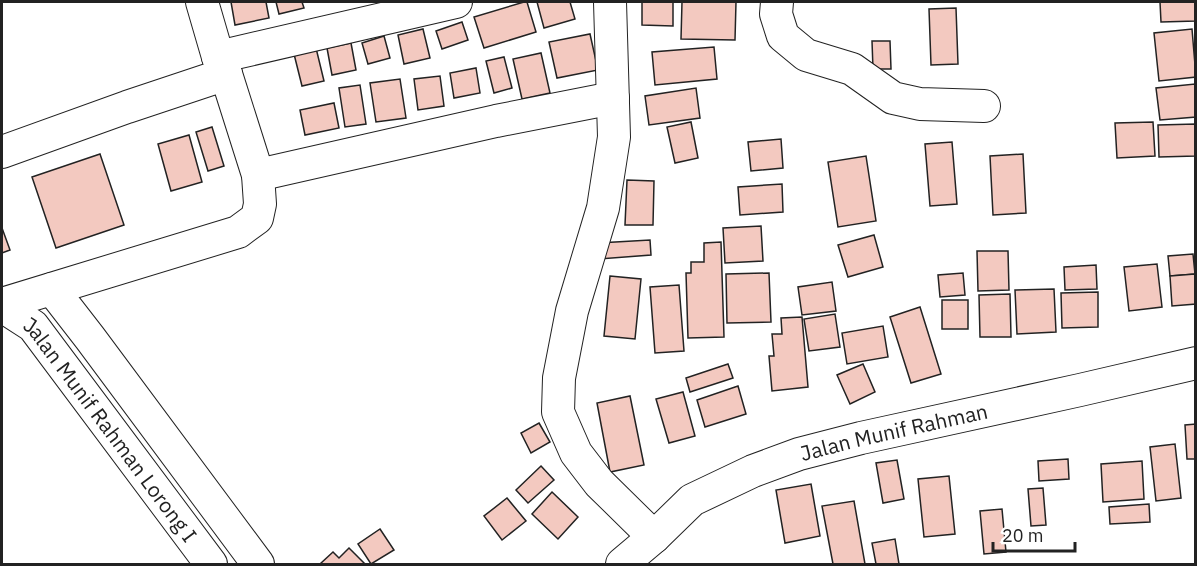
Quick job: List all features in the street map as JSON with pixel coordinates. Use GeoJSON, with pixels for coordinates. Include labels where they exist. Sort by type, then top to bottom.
{"type":"FeatureCollection","features":[{"type":"Feature","properties":{"kind":"street"},"geometry":{"type":"LineString","coordinates":[[2,305],[238,232],[257,218],[260,204],[258,175],[202,2]]}},
{"type":"Feature","properties":{"kind":"street"},"geometry":{"type":"LineString","coordinates":[[2,152],[127,107],[222,66],[456,2]]}},
{"type":"Feature","properties":{"kind":"street"},"geometry":{"type":"LineString","coordinates":[[610,2],[614,137],[603,208],[572,311],[559,378],[558,412],[576,453],[599,483],[654,537]]}},
{"type":"Feature","properties":{"kind":"street"},"geometry":{"type":"LineString","coordinates":[[777,2],[776,14],[783,36],[806,55],[852,69],[893,98],[920,104],[984,106]]}},
{"type":"Feature","properties":{"kind":"street"},"geometry":{"type":"LineString","coordinates":[[258,175],[613,98]]}},
{"type":"Feature","properties":{"kind":"street"},"geometry":{"type":"LineString","coordinates":[[52,289],[258,564]]}},
{"type":"Feature","properties":{"kind":"street","name":"Jalan Munif Rahman Lorong I"},"geometry":{"type":"LineString","coordinates":[[2,305],[33,326],[211,564]]}},
{"type":"Feature","properties":{"kind":"street","name":"Jalan Munif Rahman"},"geometry":{"type":"LineString","coordinates":[[622,564],[692,500],[753,471],[799,454],[1196,363]]}},
{"type":"Feature","properties":{"kind":"building"},"geometry":{"type":"Polygon","coordinates":[[[231,2],[266,2],[269,18],[235,25],[231,2]]]}},
{"type":"Feature","properties":{"kind":"building"},"geometry":{"type":"Polygon","coordinates":[[[276,2],[302,2],[304,8],[279,14],[276,2]]]}},
{"type":"Feature","properties":{"kind":"building"},"geometry":{"type":"Polygon","coordinates":[[[527,2],[536,32],[484,48],[474,17],[527,2]]]}},
{"type":"Feature","properties":{"kind":"building"},"geometry":{"type":"Polygon","coordinates":[[[537,2],[570,2],[575,19],[544,28],[537,2]]]}},
{"type":"Feature","properties":{"kind":"building"},"geometry":{"type":"Polygon","coordinates":[[[642,2],[673,2],[673,26],[642,25],[642,2]]]}},
{"type":"Feature","properties":{"kind":"building"},"geometry":{"type":"Polygon","coordinates":[[[682,2],[736,2],[735,40],[681,39],[682,2]]]}},
{"type":"Feature","properties":{"kind":"building"},"geometry":{"type":"Polygon","coordinates":[[[1160,2],[1196,2],[1196,21],[1161,22],[1160,2]]]}},
{"type":"Feature","properties":{"kind":"building"},"geometry":{"type":"Polygon","coordinates":[[[956,8],[958,64],[931,65],[929,9],[956,8]]]}},
{"type":"Feature","properties":{"kind":"building"},"geometry":{"type":"Polygon","coordinates":[[[462,22],[468,40],[442,49],[436,31],[462,22]]]}},
{"type":"Feature","properties":{"kind":"building"},"geometry":{"type":"Polygon","coordinates":[[[423,29],[430,58],[404,64],[398,35],[423,29]]]}},
{"type":"Feature","properties":{"kind":"building"},"geometry":{"type":"Polygon","coordinates":[[[1192,29],[1196,77],[1159,81],[1154,33],[1192,29]]]}},
{"type":"Feature","properties":{"kind":"building"},"geometry":{"type":"Polygon","coordinates":[[[590,34],[598,70],[557,78],[549,42],[590,34]]]}},
{"type":"Feature","properties":{"kind":"building"},"geometry":{"type":"Polygon","coordinates":[[[384,36],[390,58],[368,64],[362,43],[384,36]]]}},
{"type":"Feature","properties":{"kind":"building"},"geometry":{"type":"Polygon","coordinates":[[[872,41],[890,41],[891,69],[873,69],[872,41]]]}},
{"type":"Feature","properties":{"kind":"building"},"geometry":{"type":"Polygon","coordinates":[[[351,43],[356,70],[332,75],[327,48],[351,43]]]}},
{"type":"Feature","properties":{"kind":"building"},"geometry":{"type":"Polygon","coordinates":[[[714,47],[717,79],[655,85],[652,52],[714,47]]]}},
{"type":"Feature","properties":{"kind":"building"},"geometry":{"type":"Polygon","coordinates":[[[316,48],[324,81],[302,86],[294,54],[316,48]]]}},
{"type":"Feature","properties":{"kind":"building"},"geometry":{"type":"Polygon","coordinates":[[[541,53],[550,93],[522,99],[513,59],[541,53]]]}},
{"type":"Feature","properties":{"kind":"building"},"geometry":{"type":"Polygon","coordinates":[[[504,57],[512,88],[494,93],[486,61],[504,57]]]}},
{"type":"Feature","properties":{"kind":"building"},"geometry":{"type":"Polygon","coordinates":[[[476,68],[480,93],[454,98],[450,73],[476,68]]]}},
{"type":"Feature","properties":{"kind":"building"},"geometry":{"type":"Polygon","coordinates":[[[440,76],[444,106],[418,110],[414,79],[440,76]]]}},
{"type":"Feature","properties":{"kind":"building"},"geometry":{"type":"Polygon","coordinates":[[[400,79],[406,118],[376,122],[370,83],[400,79]]]}},
{"type":"Feature","properties":{"kind":"building"},"geometry":{"type":"Polygon","coordinates":[[[1195,84],[1196,117],[1160,120],[1156,88],[1195,84]]]}},
{"type":"Feature","properties":{"kind":"building"},"geometry":{"type":"Polygon","coordinates":[[[360,85],[366,124],[345,127],[339,88],[360,85]]]}},
{"type":"Feature","properties":{"kind":"building"},"geometry":{"type":"Polygon","coordinates":[[[696,88],[700,118],[649,125],[645,96],[696,88]]]}},
{"type":"Feature","properties":{"kind":"building"},"geometry":{"type":"Polygon","coordinates":[[[334,103],[339,128],[305,135],[300,110],[334,103]]]}},
{"type":"Feature","properties":{"kind":"building"},"geometry":{"type":"Polygon","coordinates":[[[691,122],[698,158],[675,163],[667,127],[691,122]]]}},
{"type":"Feature","properties":{"kind":"building"},"geometry":{"type":"Polygon","coordinates":[[[1153,122],[1155,156],[1117,158],[1115,123],[1153,122]]]}},
{"type":"Feature","properties":{"kind":"building"},"geometry":{"type":"Polygon","coordinates":[[[1196,124],[1196,156],[1159,157],[1158,125],[1196,124]]]}},
{"type":"Feature","properties":{"kind":"building"},"geometry":{"type":"Polygon","coordinates":[[[212,127],[224,166],[208,171],[196,132],[212,127]]]}},
{"type":"Feature","properties":{"kind":"building"},"geometry":{"type":"Polygon","coordinates":[[[189,135],[202,182],[171,191],[158,144],[189,135]]]}},
{"type":"Feature","properties":{"kind":"building"},"geometry":{"type":"Polygon","coordinates":[[[781,139],[783,168],[751,171],[748,142],[781,139]]]}},
{"type":"Feature","properties":{"kind":"building"},"geometry":{"type":"Polygon","coordinates":[[[952,142],[957,204],[930,206],[925,144],[952,142]]]}},
{"type":"Feature","properties":{"kind":"building"},"geometry":{"type":"Polygon","coordinates":[[[100,154],[124,225],[56,248],[32,177],[100,154]]]}},
{"type":"Feature","properties":{"kind":"building"},"geometry":{"type":"Polygon","coordinates":[[[1023,154],[1026,213],[993,215],[990,156],[1023,154]]]}},
{"type":"Feature","properties":{"kind":"building"},"geometry":{"type":"Polygon","coordinates":[[[866,156],[876,221],[838,227],[828,162],[866,156]]]}},
{"type":"Feature","properties":{"kind":"building"},"geometry":{"type":"Polygon","coordinates":[[[627,180],[654,181],[653,225],[625,225],[627,180]]]}},
{"type":"Feature","properties":{"kind":"building"},"geometry":{"type":"Polygon","coordinates":[[[782,184],[783,212],[740,215],[738,187],[782,184]]]}},
{"type":"Feature","properties":{"kind":"building"},"geometry":{"type":"Polygon","coordinates":[[[761,226],[763,261],[725,263],[723,228],[761,226]]]}},
{"type":"Feature","properties":{"kind":"building"},"geometry":{"type":"Polygon","coordinates":[[[2,228],[10,250],[2,253],[2,228]]]}},
{"type":"Feature","properties":{"kind":"building"},"geometry":{"type":"Polygon","coordinates":[[[874,235],[883,267],[848,277],[838,245],[874,235]]]}},
{"type":"Feature","properties":{"kind":"building"},"geometry":{"type":"Polygon","coordinates":[[[650,240],[651,255],[599,259],[598,243],[650,240]]]}},
{"type":"Feature","properties":{"kind":"building"},"geometry":{"type":"Polygon","coordinates":[[[721,242],[724,337],[688,338],[686,273],[691,273],[691,262],[704,262],[704,243],[721,242]]]}},
{"type":"Feature","properties":{"kind":"building"},"geometry":{"type":"Polygon","coordinates":[[[977,251],[1008,251],[1009,290],[978,291],[977,251]]]}},
{"type":"Feature","properties":{"kind":"building"},"geometry":{"type":"Polygon","coordinates":[[[1193,254],[1195,274],[1170,276],[1168,256],[1193,254]]]}},
{"type":"Feature","properties":{"kind":"building"},"geometry":{"type":"Polygon","coordinates":[[[1157,264],[1162,307],[1129,311],[1124,267],[1157,264]]]}},
{"type":"Feature","properties":{"kind":"building"},"geometry":{"type":"Polygon","coordinates":[[[1096,265],[1097,289],[1065,290],[1064,267],[1096,265]]]}},
{"type":"Feature","properties":{"kind":"building"},"geometry":{"type":"Polygon","coordinates":[[[769,273],[771,322],[727,323],[726,274],[769,273]]]}},
{"type":"Feature","properties":{"kind":"building"},"geometry":{"type":"Polygon","coordinates":[[[963,273],[965,295],[940,297],[938,275],[963,273]]]}},
{"type":"Feature","properties":{"kind":"building"},"geometry":{"type":"Polygon","coordinates":[[[1195,274],[1196,304],[1172,306],[1170,276],[1195,274]]]}},
{"type":"Feature","properties":{"kind":"building"},"geometry":{"type":"Polygon","coordinates":[[[610,276],[641,279],[635,339],[604,336],[610,276]]]}},
{"type":"Feature","properties":{"kind":"building"},"geometry":{"type":"Polygon","coordinates":[[[832,282],[836,311],[802,315],[798,287],[832,282]]]}},
{"type":"Feature","properties":{"kind":"building"},"geometry":{"type":"Polygon","coordinates":[[[679,285],[684,351],[655,353],[650,287],[679,285]]]}},
{"type":"Feature","properties":{"kind":"building"},"geometry":{"type":"Polygon","coordinates":[[[1054,289],[1056,332],[1017,334],[1015,290],[1054,289]]]}},
{"type":"Feature","properties":{"kind":"building"},"geometry":{"type":"Polygon","coordinates":[[[1098,292],[1098,327],[1062,328],[1061,293],[1098,292]]]}},
{"type":"Feature","properties":{"kind":"building"},"geometry":{"type":"Polygon","coordinates":[[[1010,294],[1011,337],[980,337],[979,295],[1010,294]]]}},
{"type":"Feature","properties":{"kind":"building"},"geometry":{"type":"Polygon","coordinates":[[[942,300],[968,300],[968,329],[942,329],[942,300]]]}},
{"type":"Feature","properties":{"kind":"building"},"geometry":{"type":"Polygon","coordinates":[[[920,307],[941,374],[911,383],[890,317],[920,307]]]}},
{"type":"Feature","properties":{"kind":"building"},"geometry":{"type":"Polygon","coordinates":[[[835,314],[840,347],[809,351],[804,319],[835,314]]]}},
{"type":"Feature","properties":{"kind":"building"},"geometry":{"type":"Polygon","coordinates":[[[802,317],[808,387],[772,391],[769,356],[774,356],[772,334],[782,334],[781,318],[802,317]]]}},
{"type":"Feature","properties":{"kind":"building"},"geometry":{"type":"Polygon","coordinates":[[[883,326],[888,357],[847,364],[842,333],[883,326]]]}},
{"type":"Feature","properties":{"kind":"building"},"geometry":{"type":"Polygon","coordinates":[[[728,364],[733,378],[690,392],[686,378],[728,364]]]}},
{"type":"Feature","properties":{"kind":"building"},"geometry":{"type":"Polygon","coordinates":[[[863,364],[875,392],[850,404],[837,375],[863,364]]]}},
{"type":"Feature","properties":{"kind":"building"},"geometry":{"type":"Polygon","coordinates":[[[738,386],[746,414],[705,427],[697,400],[738,386]]]}},
{"type":"Feature","properties":{"kind":"building"},"geometry":{"type":"Polygon","coordinates":[[[683,392],[695,436],[669,443],[656,399],[683,392]]]}},
{"type":"Feature","properties":{"kind":"building"},"geometry":{"type":"Polygon","coordinates":[[[630,396],[644,465],[610,472],[597,403],[630,396]]]}},
{"type":"Feature","properties":{"kind":"building"},"geometry":{"type":"Polygon","coordinates":[[[539,423],[550,442],[531,453],[521,433],[539,423]]]}},
{"type":"Feature","properties":{"kind":"building"},"geometry":{"type":"Polygon","coordinates":[[[1196,424],[1196,459],[1187,459],[1185,425],[1196,424]]]}},
{"type":"Feature","properties":{"kind":"building"},"geometry":{"type":"Polygon","coordinates":[[[1175,444],[1181,498],[1156,501],[1150,447],[1175,444]]]}},
{"type":"Feature","properties":{"kind":"building"},"geometry":{"type":"Polygon","coordinates":[[[1068,459],[1069,479],[1039,481],[1038,461],[1068,459]]]}},
{"type":"Feature","properties":{"kind":"building"},"geometry":{"type":"Polygon","coordinates":[[[897,460],[904,499],[883,503],[876,463],[897,460]]]}},
{"type":"Feature","properties":{"kind":"building"},"geometry":{"type":"Polygon","coordinates":[[[1142,461],[1144,499],[1103,502],[1101,464],[1142,461]]]}},
{"type":"Feature","properties":{"kind":"building"},"geometry":{"type":"Polygon","coordinates":[[[541,466],[554,480],[528,503],[516,490],[541,466]]]}},
{"type":"Feature","properties":{"kind":"building"},"geometry":{"type":"Polygon","coordinates":[[[949,476],[955,534],[924,537],[918,479],[949,476]]]}},
{"type":"Feature","properties":{"kind":"building"},"geometry":{"type":"Polygon","coordinates":[[[811,484],[820,536],[785,543],[776,490],[811,484]]]}},
{"type":"Feature","properties":{"kind":"building"},"geometry":{"type":"Polygon","coordinates":[[[1043,488],[1046,525],[1031,526],[1028,489],[1043,488]]]}},
{"type":"Feature","properties":{"kind":"building"},"geometry":{"type":"Polygon","coordinates":[[[552,492],[578,517],[558,539],[532,514],[552,492]]]}},
{"type":"Feature","properties":{"kind":"building"},"geometry":{"type":"Polygon","coordinates":[[[507,498],[526,521],[502,540],[484,516],[507,498]]]}},
{"type":"Feature","properties":{"kind":"building"},"geometry":{"type":"Polygon","coordinates":[[[854,501],[865,564],[833,564],[822,506],[854,501]]]}},
{"type":"Feature","properties":{"kind":"building"},"geometry":{"type":"Polygon","coordinates":[[[1149,504],[1150,522],[1110,524],[1109,507],[1149,504]]]}},
{"type":"Feature","properties":{"kind":"building"},"geometry":{"type":"Polygon","coordinates":[[[1002,509],[1006,552],[984,554],[980,511],[1002,509]]]}},
{"type":"Feature","properties":{"kind":"building"},"geometry":{"type":"Polygon","coordinates":[[[380,529],[394,550],[371,564],[358,544],[380,529]]]}},
{"type":"Feature","properties":{"kind":"building"},"geometry":{"type":"Polygon","coordinates":[[[895,539],[899,564],[876,564],[872,543],[895,539]]]}},
{"type":"Feature","properties":{"kind":"building"},"geometry":{"type":"Polygon","coordinates":[[[349,548],[365,564],[320,564],[333,552],[339,558],[349,548]]]}}]}
